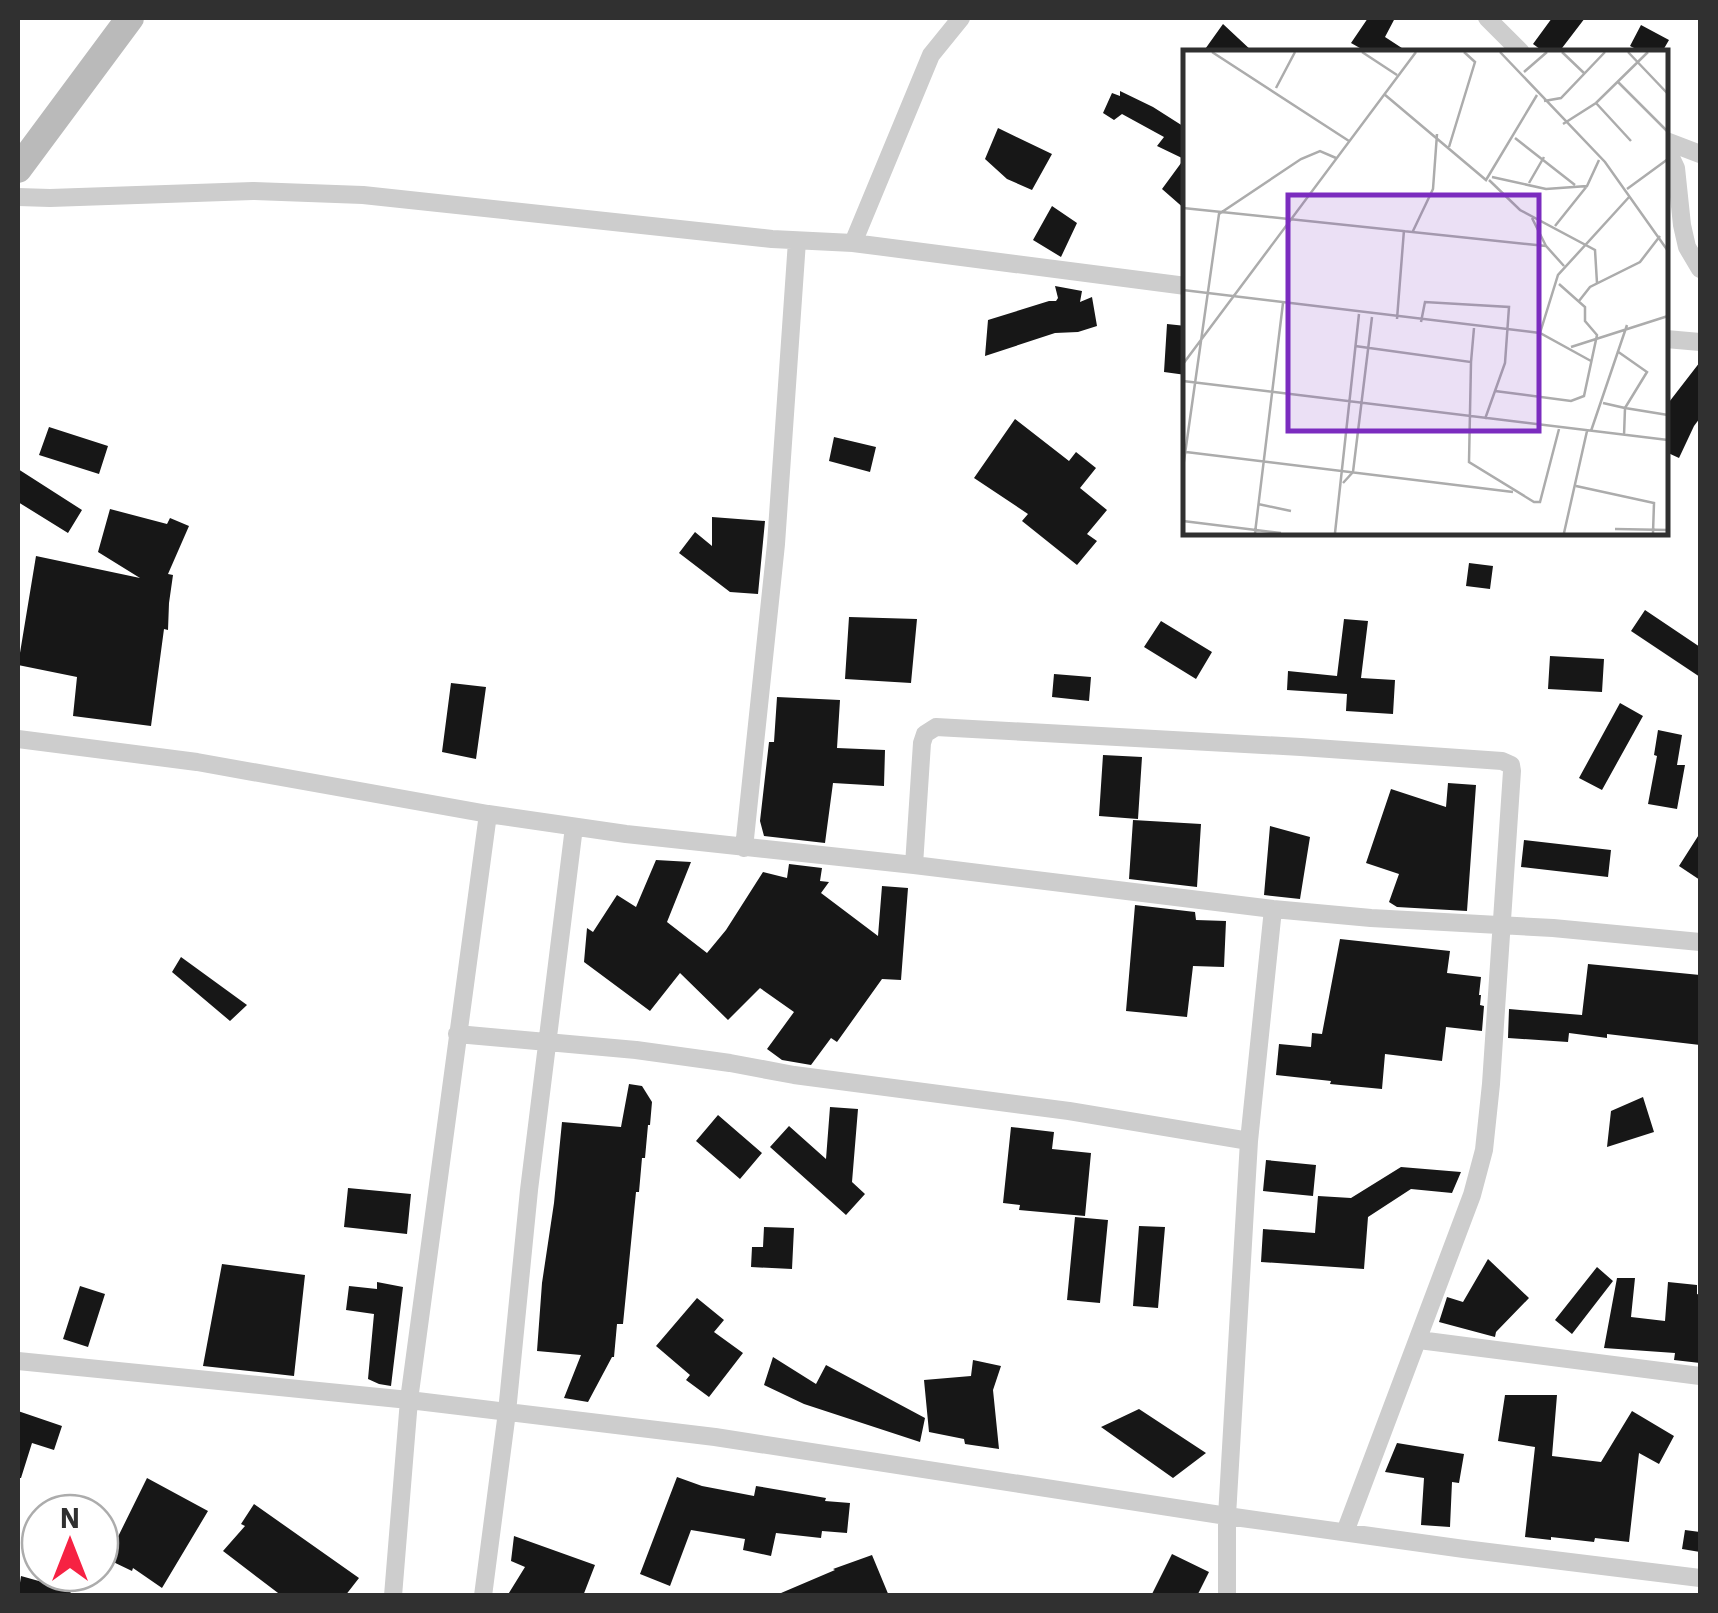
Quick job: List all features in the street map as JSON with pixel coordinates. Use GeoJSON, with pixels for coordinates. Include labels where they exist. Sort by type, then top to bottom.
{"type":"FeatureCollection","features":[{"type":"Feature","properties":{"kind":"main road"},"geometry":{"type":"LineString","coordinates":[[18,169],[130,18]]}},
{"type":"Feature","properties":{"kind":"street"},"geometry":{"type":"LineString","coordinates":[[854,244],[931,55],[961,18]]}},
{"type":"Feature","properties":{"kind":"street"},"geometry":{"type":"LineString","coordinates":[[1487,18],[1520,50]]}},
{"type":"Feature","properties":{"kind":"street"},"geometry":{"type":"LineString","coordinates":[[1668,145],[1700,154]]}},
{"type":"Feature","properties":{"kind":"street"},"geometry":{"type":"LineString","coordinates":[[1668,149],[1676,168],[1682,225],[1700,268]]}},
{"type":"Feature","properties":{"kind":"street"},"geometry":{"type":"LineString","coordinates":[[18,197],[253,191],[363,196],[854,244],[1183,286]]}},
{"type":"Feature","properties":{"kind":"street"},"geometry":{"type":"LineString","coordinates":[[744,848],[776,544],[798,241]]}},
{"type":"Feature","properties":{"kind":"street"},"geometry":{"type":"LineString","coordinates":[[1668,339],[1700,342]]}},
{"type":"Feature","properties":{"kind":"street"},"geometry":{"type":"LineString","coordinates":[[914,866],[922,743],[925,734],[936,727],[1281,746],[1502,761],[1511,766],[1484,1150],[1472,1195],[1345,1532]]}},
{"type":"Feature","properties":{"kind":"street"},"geometry":{"type":"LineString","coordinates":[[18,739],[198,762],[574,827],[744,848],[1273,909],[1700,942]]}},
{"type":"Feature","properties":{"kind":"street"},"geometry":{"type":"LineString","coordinates":[[393,1596],[409,1400],[488,814]]}},
{"type":"Feature","properties":{"kind":"street"},"geometry":{"type":"LineString","coordinates":[[483,1596],[528,1190],[574,827]]}},
{"type":"Feature","properties":{"kind":"street"},"geometry":{"type":"LineString","coordinates":[[1227,1596],[1226,1516],[1249,1140],[1273,909]]}},
{"type":"Feature","properties":{"kind":"street"},"geometry":{"type":"LineString","coordinates":[[457,1034],[655,1052],[1249,1140]]}},
{"type":"Feature","properties":{"kind":"street"},"geometry":{"type":"LineString","coordinates":[[1419,1340],[1700,1376]]}},
{"type":"Feature","properties":{"kind":"street"},"geometry":{"type":"LineString","coordinates":[[18,1361],[409,1400],[715,1437],[1226,1516],[1700,1578]]}},
{"type":"Feature","properties":{"kind":"building"},"geometry":{"type":"Polygon","coordinates":[[[1368,18],[1395,18],[1385,37],[1405,50],[1363,50],[1351,43],[1368,18]]]}},
{"type":"Feature","properties":{"kind":"building"},"geometry":{"type":"Polygon","coordinates":[[[1552,18],[1585,18],[1561,50],[1541,50],[1533,44],[1552,18]]]}},
{"type":"Feature","properties":{"kind":"building"},"geometry":{"type":"Polygon","coordinates":[[[1223,24],[1251,50],[1204,50],[1223,24]]]}},
{"type":"Feature","properties":{"kind":"building"},"geometry":{"type":"Polygon","coordinates":[[[1641,25],[1669,40],[1663,50],[1638,50],[1630,46],[1641,25]]]}},
{"type":"Feature","properties":{"kind":"building"},"geometry":{"type":"Polygon","coordinates":[[[1120,91],[1183,126],[1183,159],[1157,146],[1164,137],[1122,114],[1114,120],[1103,113],[1112,93],[1120,96],[1120,91]]]}},
{"type":"Feature","properties":{"kind":"building"},"geometry":{"type":"Polygon","coordinates":[[[998,128],[1052,154],[1032,190],[1007,179],[985,159],[998,128]]]}},
{"type":"Feature","properties":{"kind":"building"},"geometry":{"type":"Polygon","coordinates":[[[1183,160],[1183,207],[1162,189],[1183,160]]]}},
{"type":"Feature","properties":{"kind":"building"},"geometry":{"type":"Polygon","coordinates":[[[1052,206],[1077,223],[1061,257],[1033,240],[1052,206]]]}},
{"type":"Feature","properties":{"kind":"building"},"geometry":{"type":"Polygon","coordinates":[[[1055,286],[1082,291],[1080,302],[1092,297],[1097,326],[1055,333],[985,356],[988,320],[1056,301],[1055,286]]]}},
{"type":"Feature","properties":{"kind":"building"},"geometry":{"type":"Polygon","coordinates":[[[1167,324],[1183,326],[1183,375],[1164,372],[1167,324]]]}},
{"type":"Feature","properties":{"kind":"building"},"geometry":{"type":"Polygon","coordinates":[[[1700,362],[1700,418],[1679,458],[1668,453],[1668,403],[1700,362]]]}},
{"type":"Feature","properties":{"kind":"building"},"geometry":{"type":"Polygon","coordinates":[[[1015,419],[1069,461],[1076,452],[1096,468],[1080,488],[1107,510],[1087,534],[1097,541],[1077,565],[1022,521],[1028,514],[974,478],[1015,419]]]}},
{"type":"Feature","properties":{"kind":"building"},"geometry":{"type":"Polygon","coordinates":[[[49,427],[108,446],[99,474],[39,455],[49,427]]]}},
{"type":"Feature","properties":{"kind":"building"},"geometry":{"type":"Polygon","coordinates":[[[834,437],[876,447],[870,472],[829,461],[834,437]]]}},
{"type":"Feature","properties":{"kind":"building"},"geometry":{"type":"Polygon","coordinates":[[[18,469],[82,510],[68,533],[18,502],[18,469]]]}},
{"type":"Feature","properties":{"kind":"building"},"geometry":{"type":"Polygon","coordinates":[[[110,509],[167,524],[170,518],[189,526],[168,574],[173,575],[168,630],[164,629],[151,726],[73,716],[77,677],[18,665],[36,556],[140,578],[98,552],[110,509]]]}},
{"type":"Feature","properties":{"kind":"building"},"geometry":{"type":"Polygon","coordinates":[[[712,517],[765,521],[758,594],[730,592],[679,553],[695,532],[712,546],[712,517]]]}},
{"type":"Feature","properties":{"kind":"building"},"geometry":{"type":"Polygon","coordinates":[[[1469,563],[1493,566],[1490,589],[1466,586],[1469,563]]]}},
{"type":"Feature","properties":{"kind":"building"},"geometry":{"type":"Polygon","coordinates":[[[1645,610],[1700,647],[1700,677],[1631,631],[1645,610]]]}},
{"type":"Feature","properties":{"kind":"building"},"geometry":{"type":"Polygon","coordinates":[[[849,617],[917,619],[911,683],[845,679],[849,617]]]}},
{"type":"Feature","properties":{"kind":"building"},"geometry":{"type":"Polygon","coordinates":[[[1344,619],[1368,621],[1361,678],[1395,680],[1393,714],[1346,711],[1347,694],[1287,690],[1288,671],[1337,676],[1344,619]]]}},
{"type":"Feature","properties":{"kind":"building"},"geometry":{"type":"Polygon","coordinates":[[[1161,621],[1212,652],[1196,679],[1144,647],[1161,621]]]}},
{"type":"Feature","properties":{"kind":"building"},"geometry":{"type":"Polygon","coordinates":[[[1550,656],[1604,659],[1602,692],[1548,689],[1550,656]]]}},
{"type":"Feature","properties":{"kind":"building"},"geometry":{"type":"Polygon","coordinates":[[[1054,674],[1091,677],[1089,701],[1052,697],[1054,674]]]}},
{"type":"Feature","properties":{"kind":"building"},"geometry":{"type":"Polygon","coordinates":[[[451,683],[486,687],[476,759],[442,752],[451,683]]]}},
{"type":"Feature","properties":{"kind":"building"},"geometry":{"type":"Polygon","coordinates":[[[777,697],[840,700],[837,748],[885,750],[884,786],[833,783],[825,843],[764,836],[760,821],[769,742],[774,742],[777,697]]]}},
{"type":"Feature","properties":{"kind":"building"},"geometry":{"type":"Polygon","coordinates":[[[1620,703],[1643,716],[1602,790],[1579,778],[1620,703]]]}},
{"type":"Feature","properties":{"kind":"building"},"geometry":{"type":"Polygon","coordinates":[[[1658,730],[1682,735],[1677,765],[1685,765],[1677,809],[1648,804],[1658,730]]]}},
{"type":"Feature","properties":{"kind":"building"},"geometry":{"type":"Polygon","coordinates":[[[1103,755],[1142,757],[1138,819],[1099,816],[1103,755]]]}},
{"type":"Feature","properties":{"kind":"building"},"geometry":{"type":"Polygon","coordinates":[[[1448,783],[1476,785],[1467,911],[1397,907],[1389,902],[1399,874],[1366,863],[1391,789],[1446,807],[1448,783]]]}},
{"type":"Feature","properties":{"kind":"building"},"geometry":{"type":"Polygon","coordinates":[[[1133,820],[1201,824],[1197,887],[1129,879],[1133,820]]]}},
{"type":"Feature","properties":{"kind":"building"},"geometry":{"type":"Polygon","coordinates":[[[1270,826],[1310,837],[1300,899],[1264,895],[1270,826]]]}},
{"type":"Feature","properties":{"kind":"building"},"geometry":{"type":"Polygon","coordinates":[[[1700,833],[1700,880],[1679,866],[1700,833]]]}},
{"type":"Feature","properties":{"kind":"building"},"geometry":{"type":"Polygon","coordinates":[[[1524,840],[1611,850],[1608,877],[1521,867],[1524,840]]]}},
{"type":"Feature","properties":{"kind":"building"},"geometry":{"type":"Polygon","coordinates":[[[656,860],[691,862],[667,922],[707,953],[763,872],[787,878],[789,864],[822,868],[820,881],[829,882],[821,893],[878,936],[882,886],[908,888],[901,980],[882,979],[837,1042],[831,1038],[811,1065],[782,1060],[767,1049],[794,1012],[760,988],[728,1020],[680,973],[650,1011],[584,962],[587,928],[593,932],[617,895],[636,907],[656,860]]]}},
{"type":"Feature","properties":{"kind":"building"},"geometry":{"type":"Polygon","coordinates":[[[1135,905],[1195,912],[1196,920],[1226,921],[1224,967],[1193,966],[1187,1017],[1126,1011],[1135,905]]]}},
{"type":"Feature","properties":{"kind":"building"},"geometry":{"type":"Polygon","coordinates":[[[1340,939],[1450,951],[1447,973],[1481,977],[1482,1031],[1446,1027],[1442,1061],[1385,1054],[1382,1089],[1276,1075],[1279,1044],[1311,1047],[1312,1033],[1322,1034],[1340,939]]]}},
{"type":"Feature","properties":{"kind":"building"},"geometry":{"type":"Polygon","coordinates":[[[181,957],[247,1005],[230,1021],[172,972],[181,957]]]}},
{"type":"Feature","properties":{"kind":"building"},"geometry":{"type":"Polygon","coordinates":[[[1588,964],[1700,975],[1700,1045],[1607,1034],[1607,1038],[1569,1033],[1568,1042],[1508,1038],[1509,1009],[1582,1015],[1588,964]]]}},
{"type":"Feature","properties":{"kind":"building"},"geometry":{"type":"Polygon","coordinates":[[[629,1084],[642,1086],[652,1102],[636,1192],[623,1324],[617,1324],[614,1357],[588,1402],[564,1398],[581,1355],[537,1351],[562,1122],[621,1127],[629,1084]]]}},
{"type":"Feature","properties":{"kind":"building"},"geometry":{"type":"Polygon","coordinates":[[[1643,1097],[1654,1132],[1607,1147],[1611,1111],[1643,1097]]]}},
{"type":"Feature","properties":{"kind":"building"},"geometry":{"type":"Polygon","coordinates":[[[830,1107],[858,1109],[852,1182],[865,1194],[846,1215],[770,1147],[789,1126],[826,1159],[830,1107]]]}},
{"type":"Feature","properties":{"kind":"building"},"geometry":{"type":"Polygon","coordinates":[[[718,1115],[762,1153],[740,1179],[696,1141],[718,1115]]]}},
{"type":"Feature","properties":{"kind":"building"},"geometry":{"type":"Polygon","coordinates":[[[1011,1127],[1054,1132],[1052,1149],[1091,1153],[1085,1216],[1019,1210],[1020,1205],[1003,1203],[1011,1127]]]}},
{"type":"Feature","properties":{"kind":"building"},"geometry":{"type":"Polygon","coordinates":[[[1266,1160],[1316,1165],[1313,1196],[1263,1191],[1266,1160]]]}},
{"type":"Feature","properties":{"kind":"building"},"geometry":{"type":"Polygon","coordinates":[[[1401,1167],[1461,1172],[1452,1193],[1411,1189],[1368,1217],[1364,1269],[1261,1262],[1263,1229],[1315,1233],[1318,1196],[1351,1198],[1401,1167]]]}},
{"type":"Feature","properties":{"kind":"building"},"geometry":{"type":"Polygon","coordinates":[[[348,1188],[411,1194],[407,1234],[344,1227],[348,1188]]]}},
{"type":"Feature","properties":{"kind":"building"},"geometry":{"type":"Polygon","coordinates":[[[1075,1217],[1108,1220],[1100,1303],[1067,1300],[1075,1217]]]}},
{"type":"Feature","properties":{"kind":"building"},"geometry":{"type":"Polygon","coordinates":[[[1139,1226],[1165,1227],[1158,1308],[1133,1306],[1139,1226]]]}},
{"type":"Feature","properties":{"kind":"building"},"geometry":{"type":"Polygon","coordinates":[[[764,1227],[794,1228],[792,1269],[751,1267],[752,1247],[763,1247],[764,1227]]]}},
{"type":"Feature","properties":{"kind":"building"},"geometry":{"type":"Polygon","coordinates":[[[1488,1259],[1529,1298],[1495,1337],[1439,1322],[1447,1297],[1463,1302],[1488,1259]]]}},
{"type":"Feature","properties":{"kind":"building"},"geometry":{"type":"Polygon","coordinates":[[[222,1264],[305,1275],[294,1376],[203,1366],[222,1264]]]}},
{"type":"Feature","properties":{"kind":"building"},"geometry":{"type":"Polygon","coordinates":[[[1597,1267],[1613,1281],[1572,1334],[1555,1320],[1597,1267]]]}},
{"type":"Feature","properties":{"kind":"building"},"geometry":{"type":"Polygon","coordinates":[[[1617,1278],[1635,1278],[1631,1317],[1665,1321],[1668,1282],[1697,1285],[1700,1363],[1674,1360],[1675,1353],[1604,1348],[1617,1278]]]}},
{"type":"Feature","properties":{"kind":"building"},"geometry":{"type":"Polygon","coordinates":[[[377,1282],[403,1287],[391,1386],[368,1379],[374,1314],[346,1310],[349,1286],[377,1289],[377,1282]]]}},
{"type":"Feature","properties":{"kind":"building"},"geometry":{"type":"Polygon","coordinates":[[[80,1286],[105,1294],[88,1347],[63,1339],[80,1286]]]}},
{"type":"Feature","properties":{"kind":"building"},"geometry":{"type":"Polygon","coordinates":[[[697,1298],[724,1320],[714,1332],[743,1353],[709,1397],[686,1380],[690,1375],[656,1346],[697,1298]]]}},
{"type":"Feature","properties":{"kind":"building"},"geometry":{"type":"Polygon","coordinates":[[[773,1357],[816,1384],[826,1365],[925,1418],[920,1442],[804,1404],[764,1385],[773,1357]]]}},
{"type":"Feature","properties":{"kind":"building"},"geometry":{"type":"Polygon","coordinates":[[[973,1360],[1001,1366],[993,1390],[999,1449],[965,1444],[964,1439],[929,1432],[924,1380],[971,1376],[973,1360]]]}},
{"type":"Feature","properties":{"kind":"building"},"geometry":{"type":"Polygon","coordinates":[[[1505,1395],[1557,1395],[1552,1456],[1601,1462],[1632,1411],[1674,1436],[1659,1464],[1639,1453],[1629,1542],[1525,1537],[1535,1447],[1498,1441],[1505,1395]]]}},
{"type":"Feature","properties":{"kind":"building"},"geometry":{"type":"Polygon","coordinates":[[[1139,1409],[1206,1453],[1173,1478],[1101,1427],[1139,1409]]]}},
{"type":"Feature","properties":{"kind":"building"},"geometry":{"type":"Polygon","coordinates":[[[18,1411],[62,1426],[54,1450],[32,1443],[21,1478],[18,1478],[18,1411]]]}},
{"type":"Feature","properties":{"kind":"building"},"geometry":{"type":"Polygon","coordinates":[[[1397,1443],[1464,1454],[1459,1483],[1452,1482],[1450,1527],[1421,1525],[1424,1478],[1385,1472],[1397,1443]]]}},
{"type":"Feature","properties":{"kind":"building"},"geometry":{"type":"Polygon","coordinates":[[[677,1477],[754,1496],[756,1486],[850,1503],[847,1533],[822,1531],[821,1538],[776,1533],[771,1556],[743,1550],[745,1539],[691,1530],[670,1586],[640,1574],[677,1477]]]}},
{"type":"Feature","properties":{"kind":"building"},"geometry":{"type":"Polygon","coordinates":[[[147,1478],[208,1511],[162,1588],[133,1568],[132,1571],[120,1565],[120,1533],[147,1478]]]}},
{"type":"Feature","properties":{"kind":"building"},"geometry":{"type":"Polygon","coordinates":[[[254,1504],[359,1578],[345,1596],[282,1596],[223,1551],[245,1526],[241,1524],[254,1504]]]}},
{"type":"Feature","properties":{"kind":"building"},"geometry":{"type":"Polygon","coordinates":[[[1685,1530],[1700,1532],[1700,1552],[1682,1549],[1685,1530]]]}},
{"type":"Feature","properties":{"kind":"building"},"geometry":{"type":"Polygon","coordinates":[[[514,1536],[595,1565],[583,1596],[507,1596],[525,1567],[511,1561],[514,1536]]]}},
{"type":"Feature","properties":{"kind":"building"},"geometry":{"type":"Polygon","coordinates":[[[1172,1554],[1209,1572],[1197,1596],[1151,1596],[1172,1554]]]}},
{"type":"Feature","properties":{"kind":"building"},"geometry":{"type":"Polygon","coordinates":[[[872,1555],[889,1596],[774,1596],[833,1569],[872,1555]]]}},
{"type":"Feature","properties":{"kind":"building"},"geometry":{"type":"Polygon","coordinates":[[[20,1583],[20,1593],[70,1593],[70,1596],[18,1596],[20,1583]]]}}]}
